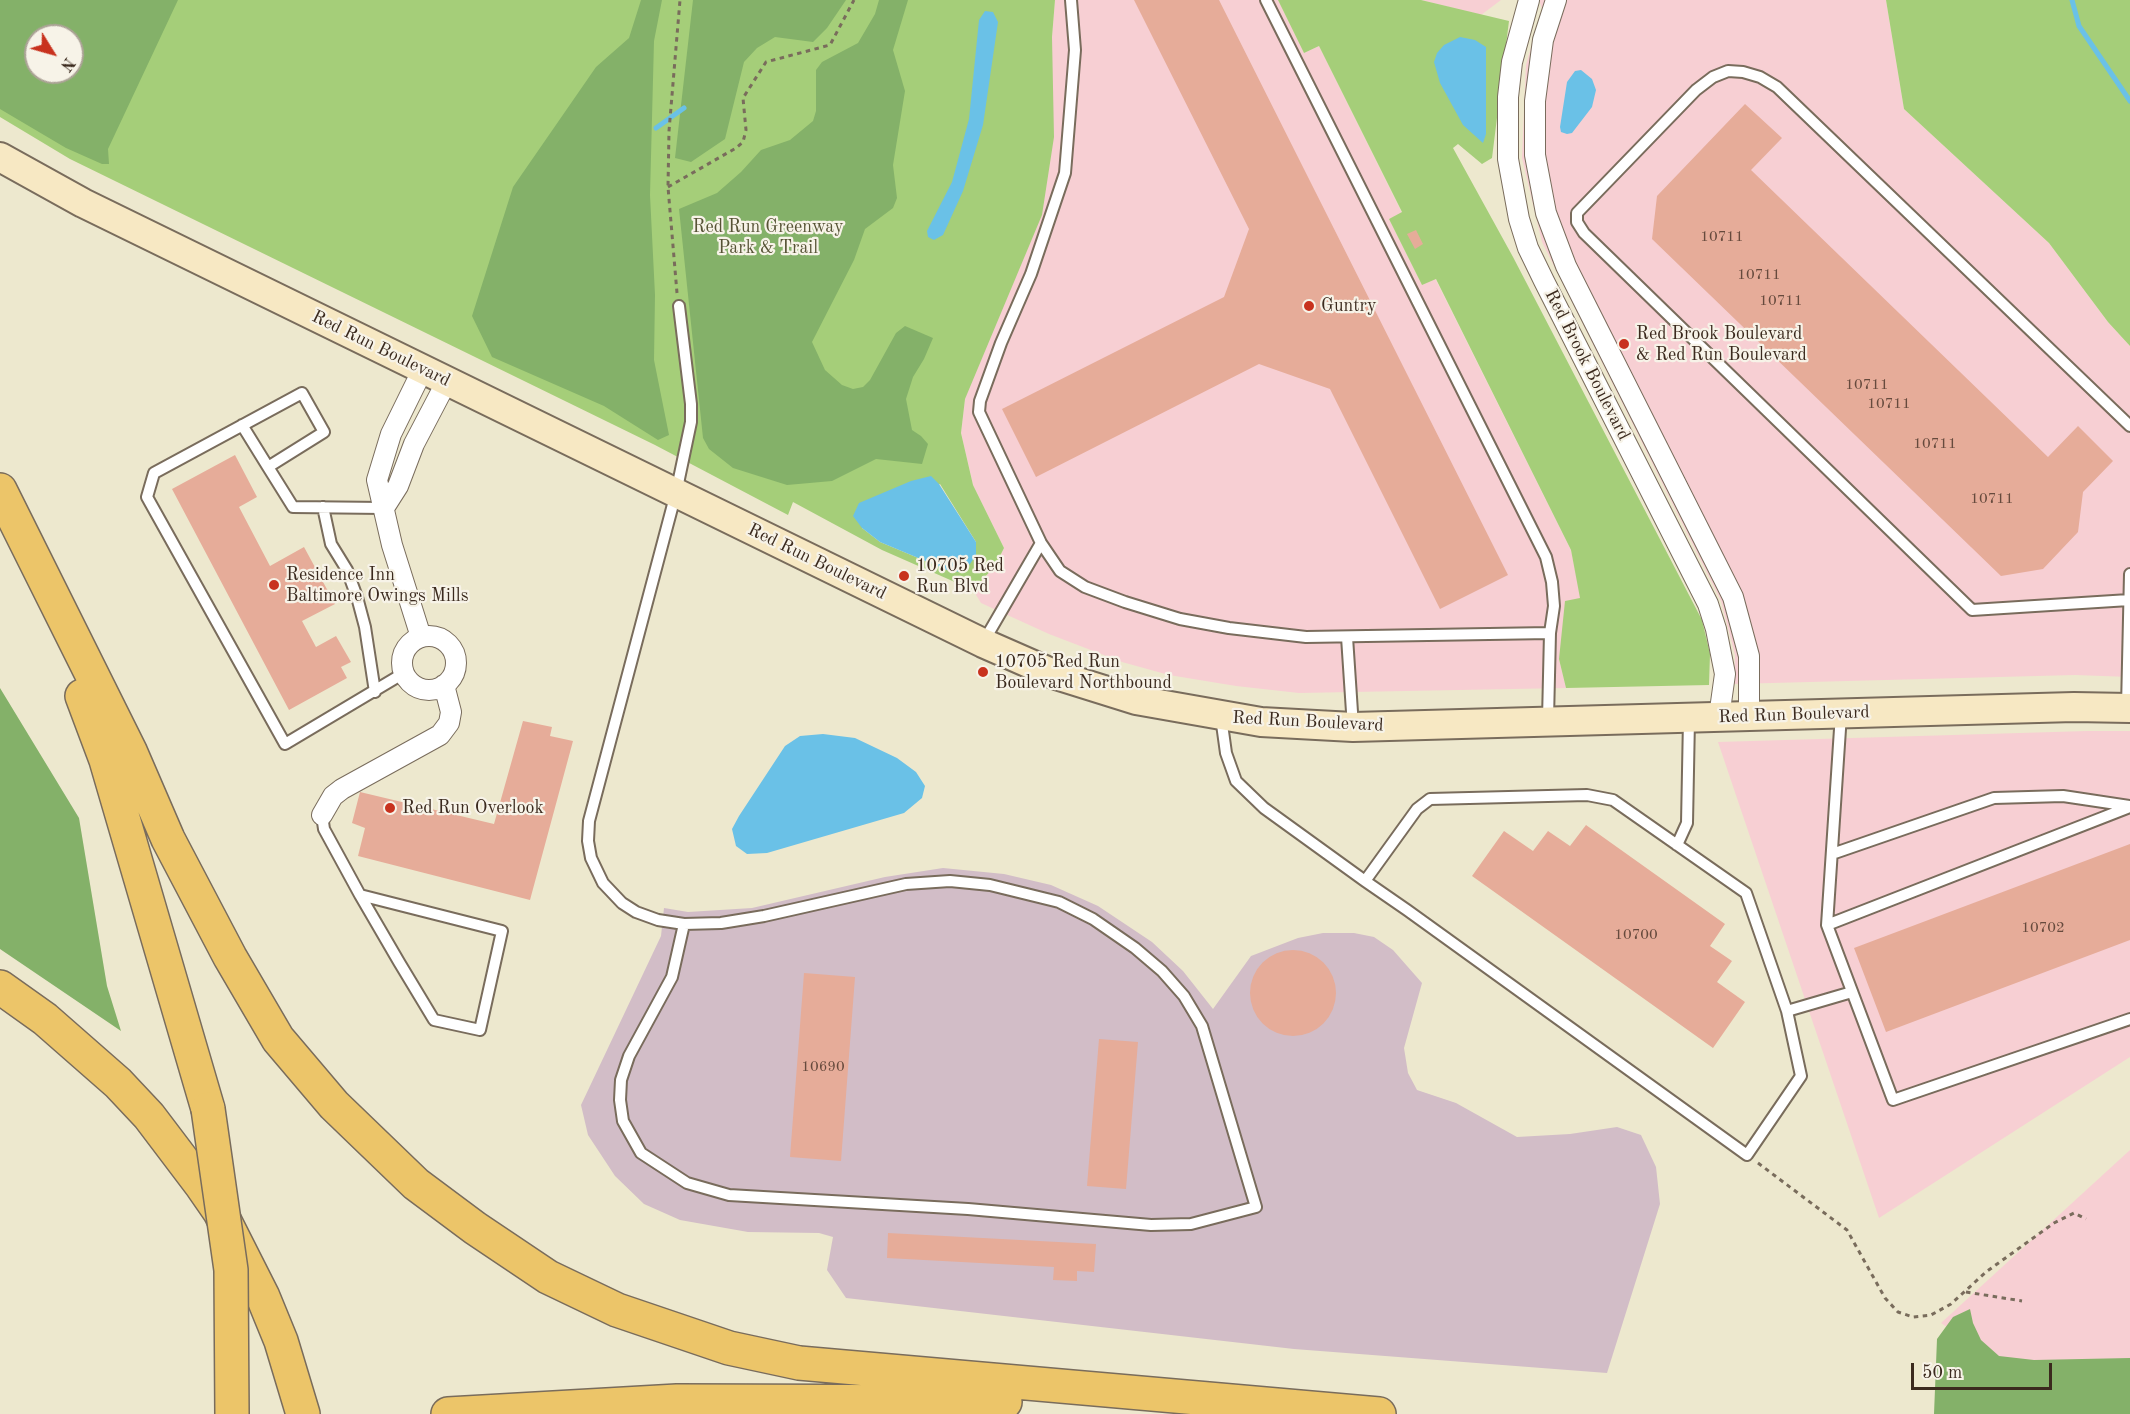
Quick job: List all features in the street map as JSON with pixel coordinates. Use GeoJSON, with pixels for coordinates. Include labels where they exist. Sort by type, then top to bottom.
{"type":"FeatureCollection","features":[{"type":"Feature","properties":{"kind":"highway"},"geometry":{"type":"LineString","coordinates":[[0,490],[130,750],[168,839],[230,957],[278,1039],[334,1105],[416,1184],[475,1228],[548,1276],[617,1310],[729,1348],[799,1363],[1379,1414]]}},
{"type":"Feature","properties":{"kind":"highway"},"geometry":{"type":"LineString","coordinates":[[20,532],[106,760],[208,1109],[231,1270],[232,1414]]}},
{"type":"Feature","properties":{"kind":"highway"},"geometry":{"type":"LineString","coordinates":[[0,987],[45,1019],[118,1083],[149,1116],[202,1186],[220,1212],[263,1297],[281,1341],[303,1414]]}},
{"type":"Feature","properties":{"kind":"highway"},"geometry":{"type":"LineString","coordinates":[[448,1414],[677,1401],[820,1400],[984,1402],[1312,1414]]}},
{"type":"Feature","properties":{"kind":"main road","name":"Red Run Boulevard"},"geometry":{"type":"LineString","coordinates":[[0,157],[58,191],[983,643],[1056,675],[1136,700],[1221,717],[1284,724],[1353,727],[2128,708]]}},
{"type":"Feature","properties":{"kind":"street","name":"Red Brook Boulevard"},"geometry":{"type":"LineString","coordinates":[[1529,0],[1512,62],[1508,97],[1508,159],[1519,219],[1528,248],[1544,281],[1708,604],[1716,629],[1725,674],[1719,717]]}},
{"type":"Feature","properties":{"kind":"street","name":"Red Brook Boulevard"},"geometry":{"type":"LineString","coordinates":[[1556,0],[1543,40],[1535,101],[1535,155],[1546,213],[1566,266],[1733,597],[1749,656],[1749,717]]}},
{"type":"Feature","properties":{"kind":"street"},"geometry":{"type":"LineString","coordinates":[[421,637],[402,583],[384,508],[398,486],[414,444],[435,375]]}},
{"type":"Feature","properties":{"kind":"street"},"geometry":{"type":"LineString","coordinates":[[421,637],[438,638],[451,648],[454,655],[454,672],[444,685],[429,690],[421,689],[414,686],[404,673],[402,664],[406,647],[421,637]]}},
{"type":"Feature","properties":{"kind":"street"},"geometry":{"type":"LineString","coordinates":[[322,815],[333,796],[342,789],[440,735],[449,723],[451,712],[444,685]]}},
{"type":"Feature","properties":{"kind":"lane"},"geometry":{"type":"LineString","coordinates":[[1071,0],[1075,50],[1065,172],[1031,274],[1001,343],[980,401],[979,412],[1041,543],[1060,571],[1085,587],[1125,602],[1180,619],[1229,628],[1306,637],[1550,633]]}},
{"type":"Feature","properties":{"kind":"lane"},"geometry":{"type":"LineString","coordinates":[[1266,0],[1546,557],[1552,582],[1554,606],[1550,633],[1548,722]]}},
{"type":"Feature","properties":{"kind":"lane"},"geometry":{"type":"LineString","coordinates":[[2129,600],[1972,610],[1584,232],[1577,222],[1577,213],[1705,84],[1728,71],[1760,77],[1777,87],[2130,426]]}},
{"type":"Feature","properties":{"kind":"lane"},"geometry":{"type":"LineString","coordinates":[[678,306],[691,404],[691,422],[676,493],[593,801],[588,841],[591,858],[598,875],[622,903],[646,917],[684,924],[721,924],[906,884],[950,881],[990,885],[1059,902],[1084,915],[1135,948],[1162,971],[1184,996],[1202,1026],[1256,1207],[1191,1224],[1151,1225],[968,1209],[729,1195],[687,1183],[641,1153],[623,1121],[620,1100],[621,1080],[629,1056],[672,977],[684,924]]}},
{"type":"Feature","properties":{"kind":"lane"},"geometry":{"type":"LineString","coordinates":[[268,467],[324,432],[302,393],[154,473],[147,497],[285,744],[404,673]]}},
{"type":"Feature","properties":{"kind":"lane"},"geometry":{"type":"LineString","coordinates":[[242,425],[293,507],[384,508]]}},
{"type":"Feature","properties":{"kind":"lane"},"geometry":{"type":"LineString","coordinates":[[323,507],[331,544],[347,570],[357,597],[365,627],[375,692]]}},
{"type":"Feature","properties":{"kind":"lane"},"geometry":{"type":"LineString","coordinates":[[983,643],[1041,543]]}},
{"type":"Feature","properties":{"kind":"lane"},"geometry":{"type":"LineString","coordinates":[[2128,708],[2130,574]]}},
{"type":"Feature","properties":{"kind":"lane"},"geometry":{"type":"LineString","coordinates":[[1347,637],[1353,727]]}},
{"type":"Feature","properties":{"kind":"lane"},"geometry":{"type":"LineString","coordinates":[[1841,714],[1827,925],[1893,1100],[2130,1019]]}},
{"type":"Feature","properties":{"kind":"lane"},"geometry":{"type":"LineString","coordinates":[[1221,717],[1226,753],[1236,780],[1263,808],[1747,1155],[1801,1076],[1787,1011],[1746,893],[1613,800],[1587,795],[1430,799],[1417,809],[1365,881]]}},
{"type":"Feature","properties":{"kind":"lane"},"geometry":{"type":"LineString","coordinates":[[1677,845],[1687,823],[1689,718]]}},
{"type":"Feature","properties":{"kind":"lane"},"geometry":{"type":"LineString","coordinates":[[1832,855],[1994,798],[2063,796],[2130,806]]}},
{"type":"Feature","properties":{"kind":"lane"},"geometry":{"type":"LineString","coordinates":[[1827,925],[2130,806]]}},
{"type":"Feature","properties":{"kind":"lane"},"geometry":{"type":"LineString","coordinates":[[322,815],[324,829],[360,895],[434,1020],[480,1030],[502,931],[360,895]]}},
{"type":"Feature","properties":{"kind":"lane"},"geometry":{"type":"LineString","coordinates":[[1787,1011],[1852,992]]}},
{"type":"Feature","properties":{"kind":"path"},"geometry":{"type":"LineString","coordinates":[[678,306],[668,188],[671,90],[680,0]]}},
{"type":"Feature","properties":{"kind":"path"},"geometry":{"type":"LineString","coordinates":[[668,188],[743,142],[746,130],[743,98],[766,62],[830,45],[854,0]]}},
{"type":"Feature","properties":{"kind":"path"},"geometry":{"type":"LineString","coordinates":[[1747,1155],[1812,1201],[1847,1230],[1885,1298],[1898,1312],[1913,1317],[1931,1314],[1966,1292],[1986,1272],[2054,1223],[2074,1213],[2086,1219]]}},
{"type":"Feature","properties":{"kind":"path"},"geometry":{"type":"LineString","coordinates":[[1966,1292],[2022,1301]]}},
{"type":"Feature","properties":{"kind":"shaded area"},"geometry":{"type":"Polygon","coordinates":[[[1055,0],[1278,0],[1304,53],[1319,46],[1402,213],[1389,219],[1422,285],[1435,278],[1571,550],[1581,599],[1559,659],[1566,688],[1299,693],[1236,686],[1169,675],[1122,662],[1049,634],[981,603],[973,590],[995,566],[1004,548],[973,485],[961,433],[965,399],[1052,37],[1055,0]]]}},
{"type":"Feature","properties":{"kind":"shaded area"},"geometry":{"type":"Polygon","coordinates":[[[1421,0],[1501,0],[1481,15],[1421,0]]]}},
{"type":"Feature","properties":{"kind":"shaded area"},"geometry":{"type":"Polygon","coordinates":[[[1539,0],[1886,0],[1904,109],[2049,243],[2108,322],[2130,346],[2130,677],[2075,675],[1734,684],[1735,655],[1721,601],[1542,242],[1522,158],[1526,65],[1542,9],[1539,0]]]}},
{"type":"Feature","properties":{"kind":"shaded area"},"geometry":{"type":"Polygon","coordinates":[[[2130,731],[2130,1057],[1879,1218],[1718,742],[2130,731]]]}},
{"type":"Feature","properties":{"kind":"shaded area"},"geometry":{"type":"Polygon","coordinates":[[[943,868],[1004,874],[1051,885],[1098,906],[1152,942],[1183,971],[1213,1009],[1251,956],[1298,938],[1323,933],[1354,933],[1374,937],[1393,950],[1422,983],[1404,1048],[1408,1073],[1417,1090],[1456,1103],[1517,1137],[1570,1134],[1617,1127],[1641,1135],[1656,1167],[1660,1204],[1607,1373],[1294,1349],[846,1298],[827,1270],[833,1237],[819,1233],[748,1232],[680,1220],[644,1204],[615,1176],[588,1135],[581,1105],[661,936],[664,908],[688,912],[752,908],[885,877],[943,868]]]}},
{"type":"Feature","properties":{"kind":"shaded area"},"geometry":{"type":"Polygon","coordinates":[[[2130,1150],[2130,1366],[2006,1369],[1941,1323],[2130,1150]]]}},
{"type":"Feature","properties":{"kind":"green space","name":"Red Run Greenway Park & Trail"},"geometry":{"type":"Polygon","coordinates":[[[0,0],[1055,0],[1052,37],[1054,137],[1042,215],[965,399],[961,433],[973,485],[1004,548],[995,566],[973,590],[882,550],[793,502],[788,515],[655,445],[70,159],[0,117],[0,0]],[[940,484],[862,528],[880,542],[947,570],[976,542],[940,484]]]}},
{"type":"Feature","properties":{"kind":"green space"},"geometry":{"type":"Polygon","coordinates":[[[0,0],[178,0],[108,149],[109,164],[102,164],[66,148],[0,109],[0,0]]]}},
{"type":"Feature","properties":{"kind":"green space"},"geometry":{"type":"Polygon","coordinates":[[[641,0],[662,0],[654,41],[650,195],[655,295],[654,360],[669,435],[658,440],[604,406],[492,357],[472,316],[513,187],[596,67],[629,38],[641,0]]]}},
{"type":"Feature","properties":{"kind":"green space"},"geometry":{"type":"Polygon","coordinates":[[[693,0],[846,0],[827,28],[813,42],[775,37],[757,48],[744,62],[725,139],[691,162],[675,158],[693,0]]]}},
{"type":"Feature","properties":{"kind":"green space"},"geometry":{"type":"Polygon","coordinates":[[[879,0],[908,0],[893,50],[905,91],[893,165],[897,198],[893,208],[865,229],[854,260],[812,342],[825,370],[842,385],[853,389],[863,387],[870,380],[896,333],[905,326],[933,338],[913,377],[906,399],[912,430],[928,444],[922,464],[876,459],[832,481],[787,485],[733,468],[709,449],[703,438],[679,209],[717,193],[761,150],[790,140],[813,121],[816,111],[816,70],[822,62],[858,43],[875,14],[879,0]]]}},
{"type":"Feature","properties":{"kind":"green space"},"geometry":{"type":"Polygon","coordinates":[[[1278,0],[1421,0],[1509,21],[1492,158],[1482,164],[1458,144],[1453,148],[1513,257],[1702,620],[1710,654],[1709,685],[1566,688],[1559,659],[1565,601],[1580,598],[1571,550],[1436,279],[1422,285],[1389,219],[1402,212],[1319,46],[1304,53],[1278,0]]]}},
{"type":"Feature","properties":{"kind":"green space"},"geometry":{"type":"Polygon","coordinates":[[[1886,0],[2130,0],[2130,346],[2108,322],[2049,243],[1904,109],[1886,0]]]}},
{"type":"Feature","properties":{"kind":"green space"},"geometry":{"type":"Polygon","coordinates":[[[0,688],[79,818],[107,986],[121,1031],[0,949],[0,688]]]}},
{"type":"Feature","properties":{"kind":"green space"},"geometry":{"type":"Polygon","coordinates":[[[1970,1309],[1973,1323],[1981,1340],[1999,1356],[2034,1360],[2130,1358],[2130,1414],[1934,1414],[1937,1339],[1953,1317],[1970,1309]]]}},
{"type":"Feature","properties":{"kind":"water"},"geometry":{"type":"Polygon","coordinates":[[[985,11],[993,12],[998,22],[983,125],[963,191],[943,235],[934,240],[928,237],[927,231],[952,182],[969,119],[979,20],[985,11]]]}},
{"type":"Feature","properties":{"kind":"water"},"geometry":{"type":"Polygon","coordinates":[[[1460,37],[1475,40],[1486,47],[1486,134],[1483,143],[1463,125],[1440,83],[1434,62],[1437,53],[1444,45],[1460,37]]]}},
{"type":"Feature","properties":{"kind":"water"},"geometry":{"type":"Polygon","coordinates":[[[1581,70],[1592,79],[1596,90],[1592,107],[1572,133],[1567,134],[1561,132],[1560,127],[1567,82],[1575,71],[1581,70]]]}},
{"type":"Feature","properties":{"kind":"water"},"geometry":{"type":"Polygon","coordinates":[[[931,476],[939,484],[976,542],[976,555],[960,572],[947,570],[880,542],[862,528],[853,516],[859,503],[911,481],[931,476]]]}},
{"type":"Feature","properties":{"kind":"water"},"geometry":{"type":"Polygon","coordinates":[[[823,734],[855,738],[897,758],[916,772],[925,786],[922,798],[904,813],[767,853],[747,854],[736,846],[732,829],[739,816],[785,746],[800,736],[823,734]]]}},
{"type":"Feature","properties":{"kind":"building"},"geometry":{"type":"Polygon","coordinates":[[[1134,0],[1219,0],[1508,575],[1440,609],[1330,389],[1259,364],[1036,477],[1002,409],[1224,297],[1249,229],[1134,0]]]}},
{"type":"Feature","properties":{"kind":"building"},"geometry":{"type":"Polygon","coordinates":[[[1745,104],[1782,138],[1751,170],[2048,457],[2078,426],[2113,461],[2083,492],[2078,532],[2043,569],[2001,576],[1652,239],[1657,196],[1745,104]]]}},
{"type":"Feature","properties":{"kind":"building"},"geometry":{"type":"Polygon","coordinates":[[[1416,230],[1423,244],[1415,249],[1407,234],[1416,230]]]}},
{"type":"Feature","properties":{"kind":"building","name":"Residence Inn Baltimore Owings Mills"},"geometry":{"type":"Polygon","coordinates":[[[235,455],[257,497],[239,507],[270,566],[304,547],[335,604],[302,621],[316,647],[336,636],[351,662],[341,667],[347,678],[289,710],[172,489],[235,455]]]}},
{"type":"Feature","properties":{"kind":"building","name":"Red Run Overlook"},"geometry":{"type":"Polygon","coordinates":[[[523,721],[552,727],[550,736],[573,741],[530,900],[358,856],[365,828],[352,823],[360,792],[494,824],[523,721]]]}},
{"type":"Feature","properties":{"kind":"building"},"geometry":{"type":"Polygon","coordinates":[[[1586,825],[1725,924],[1710,946],[1732,961],[1717,982],[1745,1002],[1713,1048],[1472,876],[1504,831],[1533,851],[1548,831],[1570,846],[1586,825]]]}},
{"type":"Feature","properties":{"kind":"building"},"geometry":{"type":"Polygon","coordinates":[[[2130,844],[2130,940],[1886,1032],[1854,948],[2130,844]]]}},
{"type":"Feature","properties":{"kind":"building"},"geometry":{"type":"Polygon","coordinates":[[[1285,950],[1301,950],[1324,962],[1333,976],[1336,993],[1333,1010],[1324,1024],[1301,1036],[1285,1036],[1269,1029],[1257,1017],[1250,1001],[1250,985],[1257,969],[1269,957],[1285,950]]]}},
{"type":"Feature","properties":{"kind":"building"},"geometry":{"type":"Polygon","coordinates":[[[804,973],[855,977],[841,1161],[790,1157],[804,973]]]}},
{"type":"Feature","properties":{"kind":"building"},"geometry":{"type":"Polygon","coordinates":[[[1099,1039],[1138,1042],[1126,1189],[1087,1186],[1099,1039]]]}},
{"type":"Feature","properties":{"kind":"building"},"geometry":{"type":"Polygon","coordinates":[[[888,1233],[1096,1244],[1094,1272],[1077,1271],[1077,1281],[1053,1280],[1054,1267],[887,1258],[888,1233]]]}},
{"type":"Feature","properties":{"kind":"waterway"},"geometry":{"type":"LineString","coordinates":[[2072,0],[2079,26],[2130,101]]}},
{"type":"Feature","properties":{"kind":"waterway"},"geometry":{"type":"LineString","coordinates":[[656,128],[684,108]]}},
{"type":"Feature","properties":{"kind":"place","name":"Guntry"},"geometry":{"type":"Point","coordinates":[1309,306]}},
{"type":"Feature","properties":{"kind":"place","name":"Red Brook Boulevard & Red Run Boulevard"},"geometry":{"type":"Point","coordinates":[1624,344]}},
{"type":"Feature","properties":{"kind":"place","name":"10705 Red Run Blvd"},"geometry":{"type":"Point","coordinates":[904,576]}},
{"type":"Feature","properties":{"kind":"place","name":"Residence Inn Baltimore Owings Mills"},"geometry":{"type":"Point","coordinates":[274,585]}},
{"type":"Feature","properties":{"kind":"place","name":"10705 Red Run Boulevard Northbound"},"geometry":{"type":"Point","coordinates":[983,672]}},
{"type":"Feature","properties":{"kind":"place","name":"Red Run Overlook"},"geometry":{"type":"Point","coordinates":[390,808]}}]}
